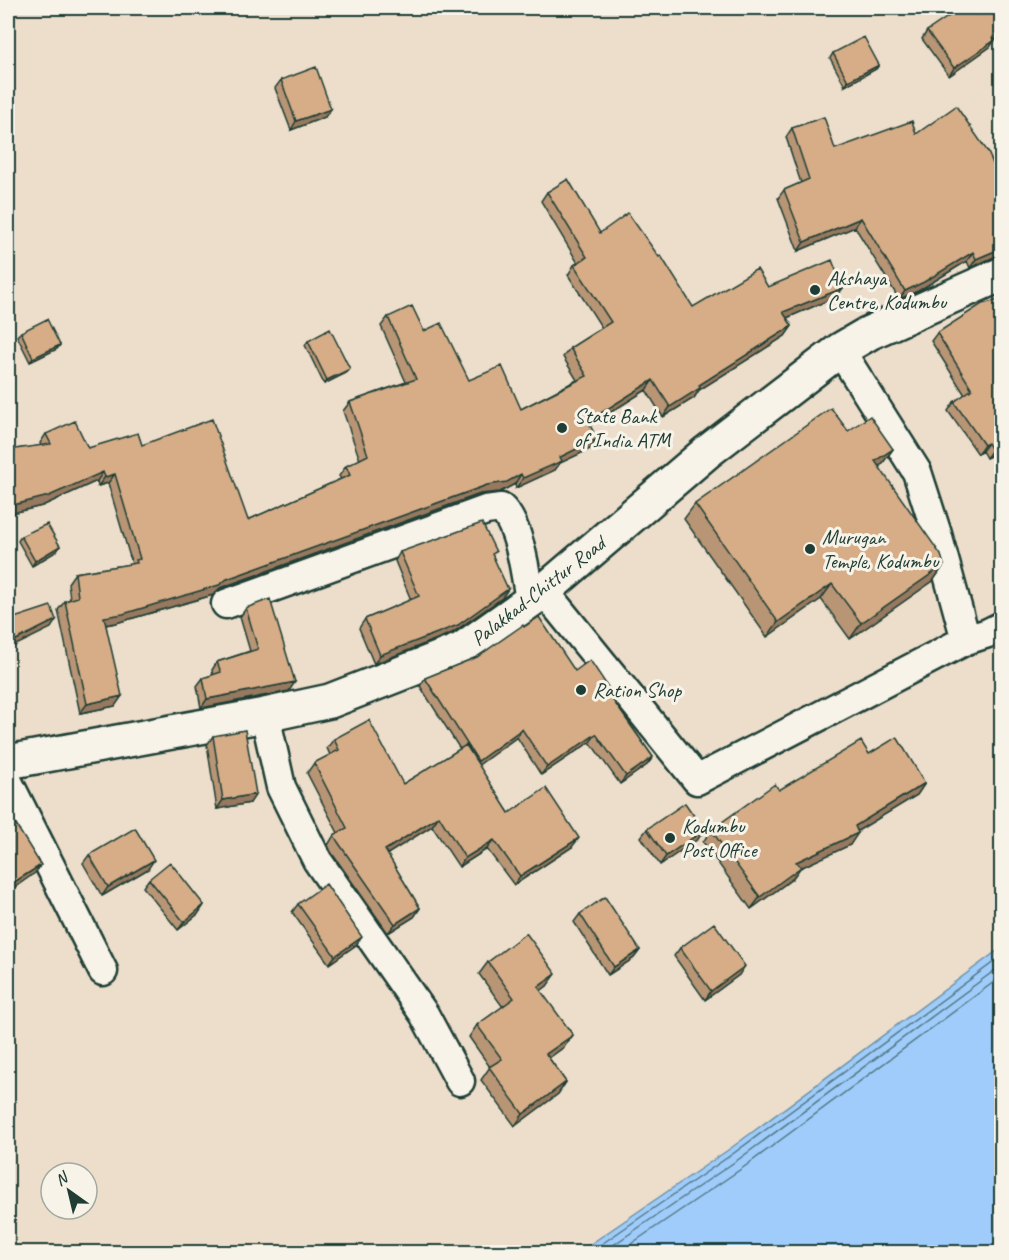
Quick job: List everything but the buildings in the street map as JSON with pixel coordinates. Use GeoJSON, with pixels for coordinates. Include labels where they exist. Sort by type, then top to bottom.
{"type":"FeatureCollection","features":[{"type":"Feature","properties":{"kind":"main road","name":"Palakkad-Chittur Road"},"geometry":{"type":"LineString","coordinates":[[8,762],[330,701],[461,650],[537,596],[707,452],[840,350],[869,333],[1002,274]]}},
{"type":"Feature","properties":{"kind":"street"},"geometry":{"type":"LineString","coordinates":[[840,350],[916,472],[937,534],[966,640]]}},
{"type":"Feature","properties":{"kind":"street"},"geometry":{"type":"LineString","coordinates":[[226,604],[486,510],[501,508],[509,515],[537,596],[697,780],[966,640],[1002,626]]}},
{"type":"Feature","properties":{"kind":"street"},"geometry":{"type":"LineString","coordinates":[[265,715],[281,787],[317,860],[424,1014],[460,1081]]}},
{"type":"Feature","properties":{"kind":"street"},"geometry":{"type":"LineString","coordinates":[[8,782],[103,971]]}},
{"type":"Feature","properties":{"kind":"water"},"geometry":{"type":"Polygon","coordinates":[[[1001,948],[1001,1252],[579,1252],[731,1148],[1001,948]]]}},
{"type":"Feature","properties":{"kind":"place","name":"Akshaya Centre, Kodumbu"},"geometry":{"type":"Point","coordinates":[815,290]}},
{"type":"Feature","properties":{"kind":"place","name":"State Bank of India ATM"},"geometry":{"type":"Point","coordinates":[562,428]}},
{"type":"Feature","properties":{"kind":"place","name":"Murugan Temple, Kodumbu"},"geometry":{"type":"Point","coordinates":[810,549]}},
{"type":"Feature","properties":{"kind":"place","name":"Ration Shop"},"geometry":{"type":"Point","coordinates":[581,690]}},
{"type":"Feature","properties":{"kind":"place","name":"Kodumbu Post Office"},"geometry":{"type":"Point","coordinates":[670,838]}}]}
